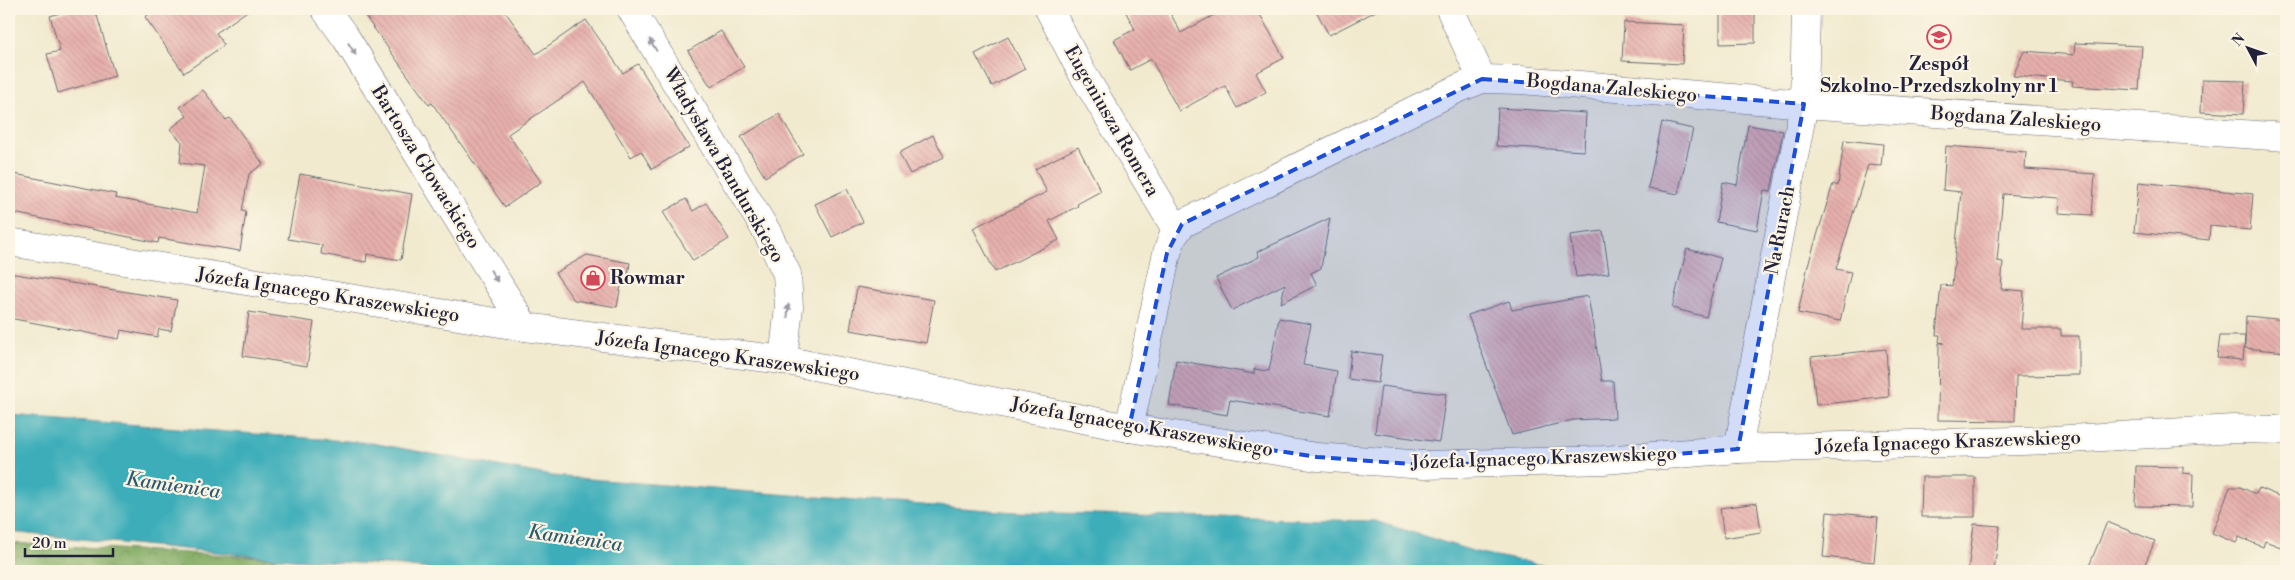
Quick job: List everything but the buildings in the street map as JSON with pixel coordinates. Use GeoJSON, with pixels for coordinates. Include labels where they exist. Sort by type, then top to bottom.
{"type":"FeatureCollection","features":[{"type":"Feature","properties":{"kind":"street","name":"Bartosza Głowackiego"},"geometry":{"type":"LineString","coordinates":[[324,9],[346,38],[526,327]]}},
{"type":"Feature","properties":{"kind":"street","name":"Władysława Bandurskiego"},"geometry":{"type":"LineString","coordinates":[[631,9],[766,232],[787,274],[789,307],[783,360]]}},
{"type":"Feature","properties":{"kind":"street","name":"Eugeniusza Romera"},"geometry":{"type":"LineString","coordinates":[[1049,9],[1081,71],[1177,231]]}},
{"type":"Feature","properties":{"kind":"street"},"geometry":{"type":"LineString","coordinates":[[1450,9],[1482,80]]}},
{"type":"Feature","properties":{"kind":"street","name":"Na Rurach"},"geometry":{"type":"LineString","coordinates":[[1738,448],[1804,104],[1806,9]]}},
{"type":"Feature","properties":{"kind":"street","name":"Bogdana Zaleskiego"},"geometry":{"type":"LineString","coordinates":[[1177,231],[1182,224],[1457,89],[1482,80],[1521,80],[1804,104],[2286,137]]}},
{"type":"Feature","properties":{"kind":"street"},"geometry":{"type":"LineString","coordinates":[[1128,428],[1167,253],[1173,236],[1177,231]]}},
{"type":"Feature","properties":{"kind":"street","name":"Józefa Ignacego Kraszewskiego"},"geometry":{"type":"LineString","coordinates":[[9,242],[526,327],[783,360],[1128,428],[1317,457],[1424,466],[1604,460],[1738,448],[2053,440],[2233,430],[2286,430]]}},
{"type":"Feature","properties":{"kind":"highlighted area"},"geometry":{"type":"Polygon","coordinates":[[[1482,79],[1804,104],[1738,449],[1604,460],[1424,465],[1317,457],[1129,428],[1167,253],[1182,224],[1482,79]]]}},
{"type":"Feature","properties":{"kind":"green space"},"geometry":{"type":"Polygon","coordinates":[[[9,543],[276,558],[275,571],[9,571],[9,543]]]}},
{"type":"Feature","properties":{"kind":"water","name":"Kamienica"},"geometry":{"type":"Polygon","coordinates":[[[9,415],[372,443],[553,476],[738,491],[1015,512],[1375,521],[1476,552],[1572,571],[447,571],[402,566],[276,558],[9,532],[9,415]]]}},
{"type":"Feature","properties":{"kind":"place","name":"Zespół Szkolno-Przedszkolny nr 1"},"geometry":{"type":"Point","coordinates":[1939,37]}},
{"type":"Feature","properties":{"kind":"place","name":"Rowmar"},"geometry":{"type":"Point","coordinates":[593,278]}}]}
